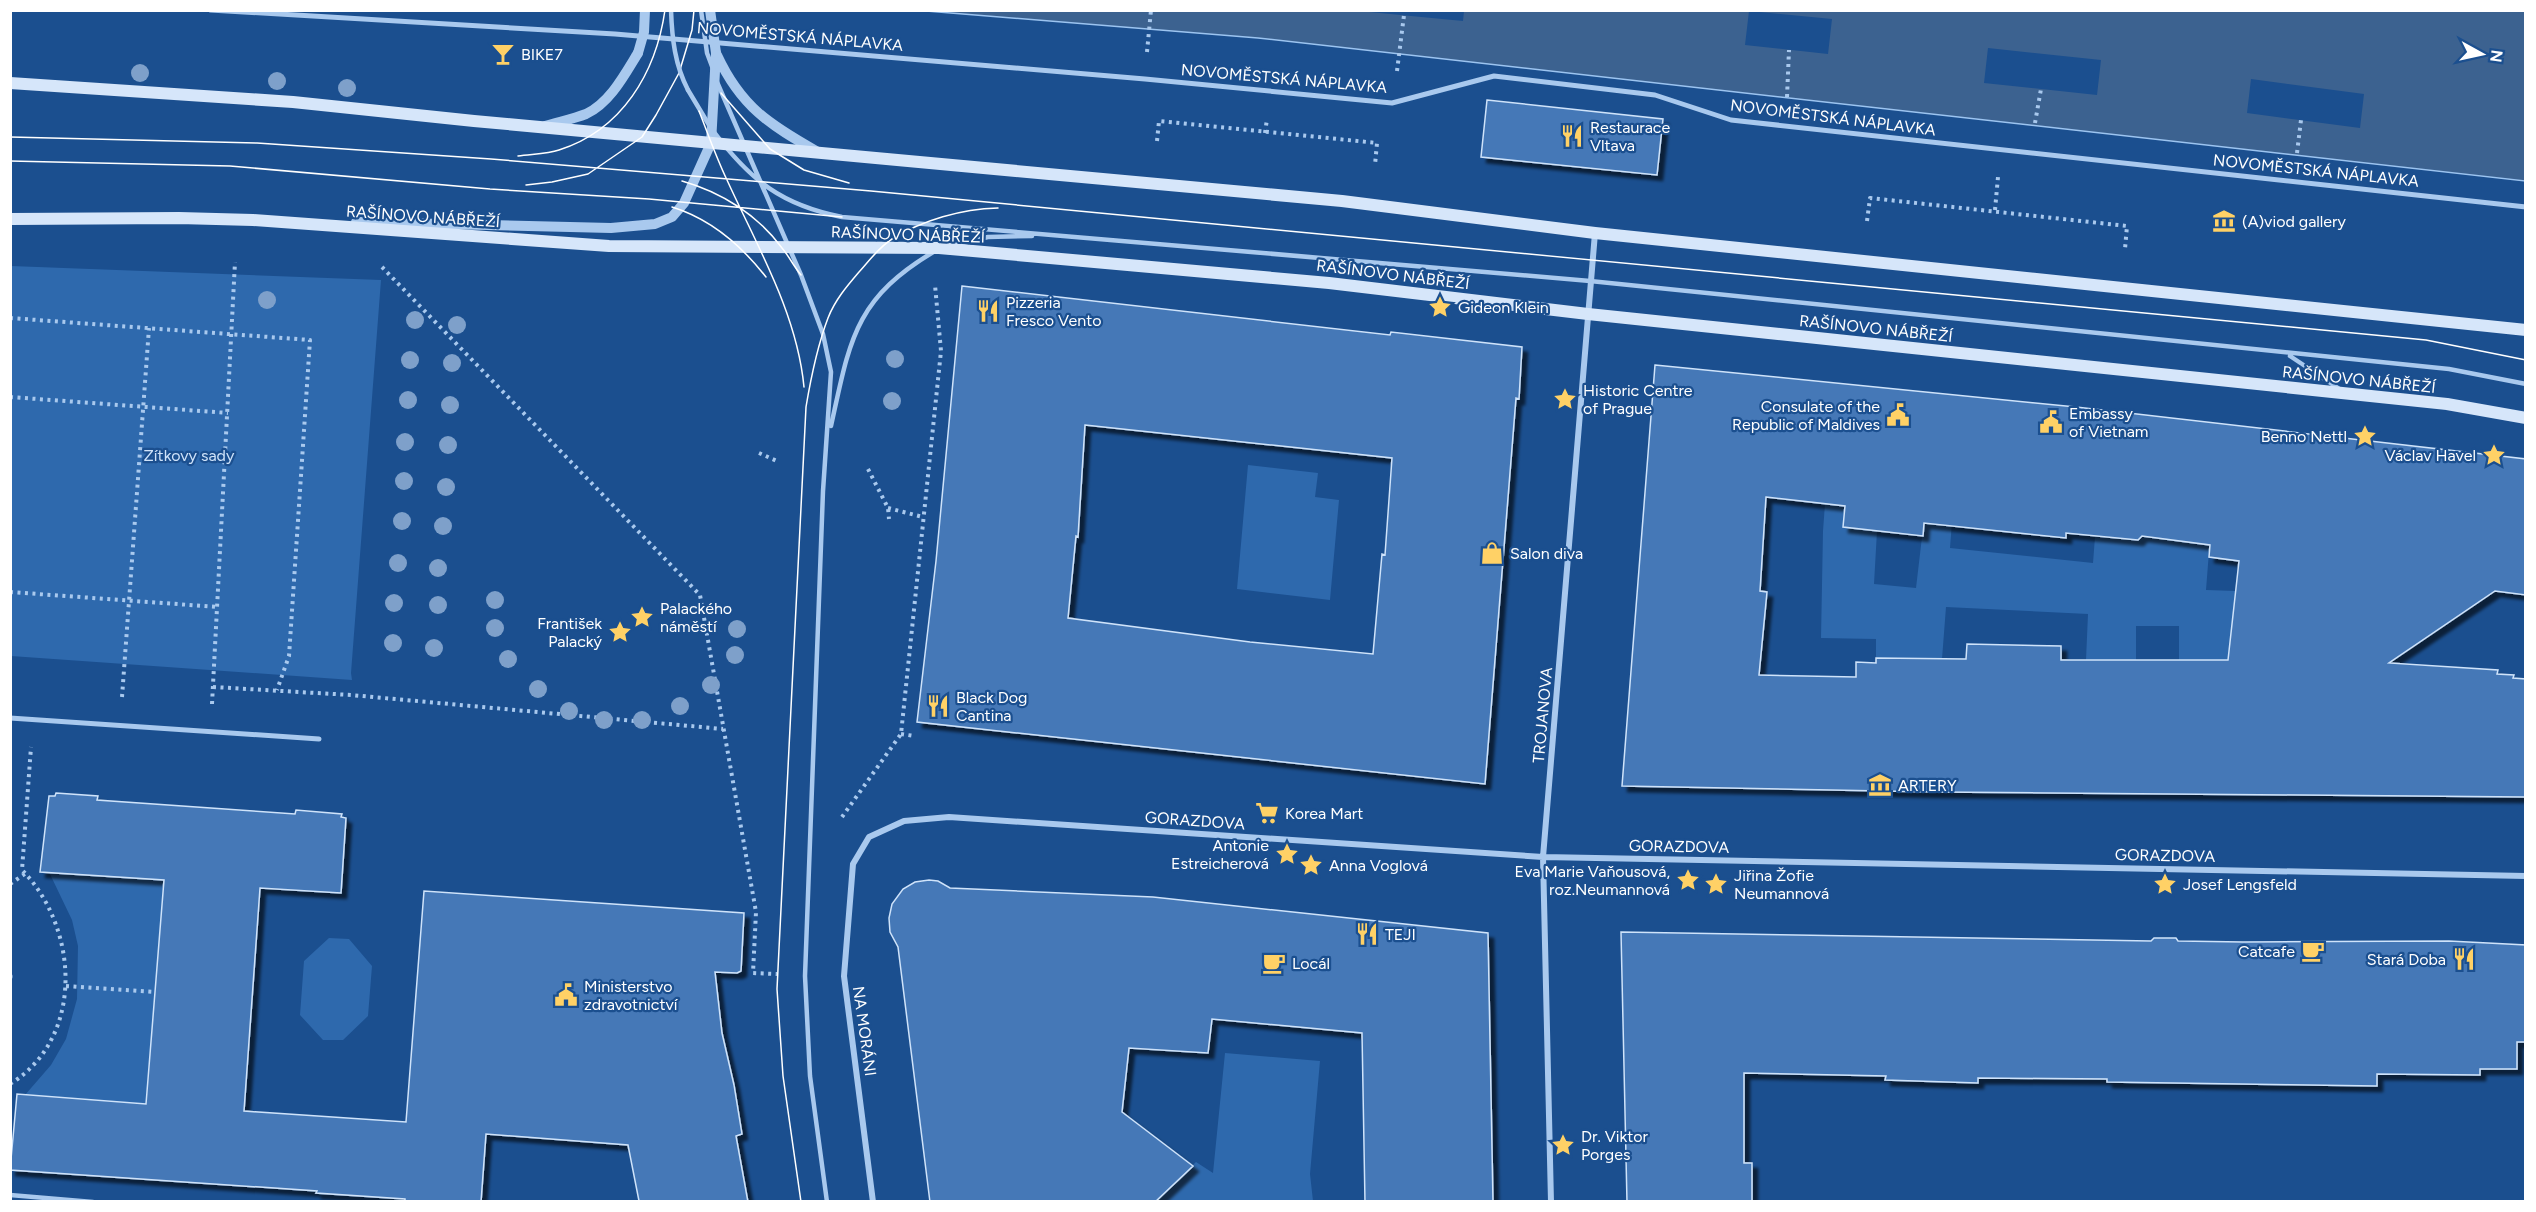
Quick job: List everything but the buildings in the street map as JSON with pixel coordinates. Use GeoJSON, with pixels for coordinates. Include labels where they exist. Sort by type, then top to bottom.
{"type":"FeatureCollection","features":[{"type":"Feature","properties":{"kind":"main road"},"geometry":{"type":"LineString","coordinates":[[10,83],[293,102],[542,127],[716,139],[744,146],[1342,201],[1595,233],[2526,330]]}},
{"type":"Feature","properties":{"kind":"main road","name":"RAŠÍNOVO NÁBŘEŽÍ"},"geometry":{"type":"LineString","coordinates":[[10,219],[253,220],[609,246],[939,248],[1329,283],[1588,315],[2448,404],[2526,417]]}},
{"type":"Feature","properties":{"kind":"street","name":"NOVOMĚSTSKÁ NÁPLAVKA"},"geometry":{"type":"LineString","coordinates":[[210,10],[615,34],[1145,79],[1392,103],[1494,76],[1655,95],[1731,120],[2526,207]]}},
{"type":"Feature","properties":{"kind":"street"},"geometry":{"type":"LineString","coordinates":[[542,127],[588,113],[618,86],[638,53],[644,32],[645,10]]}},
{"type":"Feature","properties":{"kind":"street"},"geometry":{"type":"LineString","coordinates":[[710,10],[716,53],[716,139]]}},
{"type":"Feature","properties":{"kind":"street"},"geometry":{"type":"LineString","coordinates":[[716,53],[729,81],[775,128],[821,153]]}},
{"type":"Feature","properties":{"kind":"street","name":"RAŠÍNOVO NÁBŘEŽÍ"},"geometry":{"type":"LineString","coordinates":[[253,220],[611,228],[647,226],[672,217],[684,203],[716,139]]}},
{"type":"Feature","properties":{"kind":"street","name":"TROJANOVA"},"geometry":{"type":"LineString","coordinates":[[1551,1202],[1543,857],[1595,233]]}},
{"type":"Feature","properties":{"kind":"street"},"geometry":{"type":"LineString","coordinates":[[10,718],[319,739]]}},
{"type":"Feature","properties":{"kind":"street","name":"GORAZDOVA"},"geometry":{"type":"LineString","coordinates":[[853,864],[869,837],[904,821],[949,817],[1543,857],[2526,876]]}},
{"type":"Feature","properties":{"kind":"street","name":"NA MORÁNI"},"geometry":{"type":"LineString","coordinates":[[853,864],[844,976],[873,1202]]}},
{"type":"Feature","properties":{"kind":"lane"},"geometry":{"type":"LineString","coordinates":[[671,10],[672,34],[679,73],[716,139],[759,182],[803,208],[842,217],[1590,281],[2449,369],[2526,384]]}},
{"type":"Feature","properties":{"kind":"lane"},"geometry":{"type":"LineString","coordinates":[[701,10],[707,53],[721,93],[823,334],[831,372],[823,490],[805,976],[810,1076],[827,1202]]}},
{"type":"Feature","properties":{"kind":"lane"},"geometry":{"type":"LineString","coordinates":[[828,439],[847,356],[861,319],[875,298],[901,272],[939,248],[988,237],[1055,236]]}},
{"type":"Feature","properties":{"kind":"lane"},"geometry":{"type":"LineString","coordinates":[[2288,354],[2346,394]]}},
{"type":"Feature","properties":{"kind":"lane"},"geometry":{"type":"LineString","coordinates":[[10,1195],[93,1202]]}},
{"type":"Feature","properties":{"kind":"path"},"geometry":{"type":"LineString","coordinates":[[1149,28],[1151,10]]}},
{"type":"Feature","properties":{"kind":"path"},"geometry":{"type":"LineString","coordinates":[[1401,51],[1404,15]]}},
{"type":"Feature","properties":{"kind":"path"},"geometry":{"type":"LineString","coordinates":[[1787,100],[1789,50]]}},
{"type":"Feature","properties":{"kind":"path"},"geometry":{"type":"LineString","coordinates":[[2035,124],[2041,89]]}},
{"type":"Feature","properties":{"kind":"path"},"geometry":{"type":"LineString","coordinates":[[1265,133],[1267,119]]}},
{"type":"Feature","properties":{"kind":"path"},"geometry":{"type":"LineString","coordinates":[[2296,157],[2301,120]]}},
{"type":"Feature","properties":{"kind":"path"},"geometry":{"type":"LineString","coordinates":[[1157,141],[1159,121],[1377,143],[1375,165]]}},
{"type":"Feature","properties":{"kind":"path"},"geometry":{"type":"LineString","coordinates":[[1867,222],[1870,198],[1995,210],[2127,226],[2125,249]]}},
{"type":"Feature","properties":{"kind":"path"},"geometry":{"type":"LineString","coordinates":[[235,261],[213,687],[351,695],[723,729]]}},
{"type":"Feature","properties":{"kind":"path"},"geometry":{"type":"LineString","coordinates":[[382,267],[700,595],[756,912],[753,973]]}},
{"type":"Feature","properties":{"kind":"path"},"geometry":{"type":"LineString","coordinates":[[914,736],[901,734],[941,351],[935,284]]}},
{"type":"Feature","properties":{"kind":"path"},"geometry":{"type":"LineString","coordinates":[[10,318],[310,340],[289,656],[277,690]]}},
{"type":"Feature","properties":{"kind":"path"},"geometry":{"type":"LineString","coordinates":[[124,664],[149,328]]}},
{"type":"Feature","properties":{"kind":"path"},"geometry":{"type":"LineString","coordinates":[[10,397],[228,413]]}},
{"type":"Feature","properties":{"kind":"path"},"geometry":{"type":"LineString","coordinates":[[759,453],[777,461]]}},
{"type":"Feature","properties":{"kind":"path"},"geometry":{"type":"LineString","coordinates":[[868,469],[888,508],[889,519]]}},
{"type":"Feature","properties":{"kind":"path"},"geometry":{"type":"LineString","coordinates":[[888,508],[923,517]]}},
{"type":"Feature","properties":{"kind":"path"},"geometry":{"type":"LineString","coordinates":[[10,592],[218,606]]}},
{"type":"Feature","properties":{"kind":"path"},"geometry":{"type":"LineString","coordinates":[[10,1084],[28,1073],[44,1054],[56,1030],[66,986],[62,937],[43,894],[22,870],[32,719]]}},
{"type":"Feature","properties":{"kind":"path"},"geometry":{"type":"LineString","coordinates":[[10,884],[26,873]]}},
{"type":"Feature","properties":{"kind":"path"},"geometry":{"type":"LineString","coordinates":[[66,986],[155,992]]}},
{"type":"Feature","properties":{"kind":"green space","name":"Zítkovy sady"},"geometry":{"type":"Polygon","coordinates":[[[11,266],[381,280],[352,680],[11,656],[11,266]]]}},
{"type":"Feature","properties":{"kind":"green space"},"geometry":{"type":"Polygon","coordinates":[[[1248,465],[1318,473],[1315,497],[1339,500],[1330,600],[1237,589],[1248,465]]]}},
{"type":"Feature","properties":{"kind":"green space"},"geometry":{"type":"Polygon","coordinates":[[[1825,504],[1845,506],[1877,531],[1874,584],[1916,588],[1924,520],[1952,522],[1950,548],[2093,563],[2095,537],[2138,540],[2142,536],[2182,541],[2210,539],[2206,590],[2236,591],[2233,660],[2179,660],[2179,626],[2136,626],[2136,660],[2086,660],[2088,614],[1946,607],[1942,659],[1876,658],[1876,639],[1821,638],[1825,504]]]}},
{"type":"Feature","properties":{"kind":"green space"},"geometry":{"type":"Polygon","coordinates":[[[49,872],[164,880],[146,1104],[25,1095],[51,1065],[66,1039],[77,999],[78,946],[72,920],[49,872]]]}},
{"type":"Feature","properties":{"kind":"green space"},"geometry":{"type":"Polygon","coordinates":[[[329,938],[349,939],[372,966],[368,1016],[343,1040],[323,1040],[300,1015],[304,961],[329,938]]]}},
{"type":"Feature","properties":{"kind":"green space"},"geometry":{"type":"Polygon","coordinates":[[[1225,1053],[1320,1061],[1310,1174],[1313,1201],[1155,1202],[1196,1162],[1213,1173],[1225,1053]]]}},
{"type":"Feature","properties":{"kind":"shaded area"},"geometry":{"type":"Polygon","coordinates":[[[926,11],[2525,11],[2525,181],[1258,38],[926,11]]]}},
{"type":"Feature","properties":{"kind":"pier"},"geometry":{"type":"Polygon","coordinates":[[[1359,11],[1464,11],[1463,21],[1359,11]]]}},
{"type":"Feature","properties":{"kind":"pier"},"geometry":{"type":"Polygon","coordinates":[[[1749,11],[1832,19],[1828,54],[1745,45],[1749,11]]]}},
{"type":"Feature","properties":{"kind":"pier"},"geometry":{"type":"Polygon","coordinates":[[[1988,48],[2101,60],[2097,95],[1984,83],[1988,48]]]}},
{"type":"Feature","properties":{"kind":"pier"},"geometry":{"type":"Polygon","coordinates":[[[2251,79],[2364,94],[2360,128],[2247,113],[2251,79]]]}},
{"type":"Feature","properties":{"kind":"tram line"},"geometry":{"type":"LineString","coordinates":[[518,156],[559,150],[581,141],[601,129],[618,114],[644,77],[654,56],[665,10]]}},
{"type":"Feature","properties":{"kind":"tram line"},"geometry":{"type":"LineString","coordinates":[[526,185],[588,174],[642,137],[679,73],[692,30],[694,10]]}},
{"type":"Feature","properties":{"kind":"tram line"},"geometry":{"type":"LineString","coordinates":[[721,93],[770,149],[804,170],[849,183]]}},
{"type":"Feature","properties":{"kind":"tram line"},"geometry":{"type":"LineString","coordinates":[[699,111],[723,171],[763,255],[784,306],[800,360],[804,387]]}},
{"type":"Feature","properties":{"kind":"tram line"},"geometry":{"type":"LineString","coordinates":[[10,137],[257,143],[491,159],[871,191],[2426,340],[2526,360]]}},
{"type":"Feature","properties":{"kind":"tram line"},"geometry":{"type":"LineString","coordinates":[[10,161],[230,166],[490,189],[649,199],[842,217]]}},
{"type":"Feature","properties":{"kind":"tram line"},"geometry":{"type":"LineString","coordinates":[[682,181],[711,191],[750,215],[785,251],[801,275]]}},
{"type":"Feature","properties":{"kind":"tram line"},"geometry":{"type":"LineString","coordinates":[[672,207],[700,218],[724,234],[766,277]]}},
{"type":"Feature","properties":{"kind":"tram line"},"geometry":{"type":"LineString","coordinates":[[801,1202],[783,1076],[777,989],[806,407],[810,385],[821,340],[834,305],[874,254],[892,239],[929,221],[970,211],[998,208]]}},
{"type":"Feature","properties":{"kind":"place","name":"BIKE7"},"geometry":{"type":"Point","coordinates":[503,54]}},
{"type":"Feature","properties":{"kind":"place","name":"Restaurace Vltava"},"geometry":{"type":"Point","coordinates":[1572,136]}},
{"type":"Feature","properties":{"kind":"place","name":"(A)viod gallery"},"geometry":{"type":"Point","coordinates":[2224,221]}},
{"type":"Feature","properties":{"kind":"place","name":"Gideon Klein"},"geometry":{"type":"Point","coordinates":[1440,307]}},
{"type":"Feature","properties":{"kind":"place","name":"Pizzeria Fresco Vento"},"geometry":{"type":"Point","coordinates":[988,311]}},
{"type":"Feature","properties":{"kind":"place","name":"Historic Centre of Prague"},"geometry":{"type":"Point","coordinates":[1565,399]}},
{"type":"Feature","properties":{"kind":"place","name":"Consulate of the Republic of Maldives"},"geometry":{"type":"Point","coordinates":[1898,415]}},
{"type":"Feature","properties":{"kind":"place","name":"Embassy of Vietnam"},"geometry":{"type":"Point","coordinates":[2051,422]}},
{"type":"Feature","properties":{"kind":"place","name":"Benno Nettl"},"geometry":{"type":"Point","coordinates":[2365,436]}},
{"type":"Feature","properties":{"kind":"place","name":"Václav Havel"},"geometry":{"type":"Point","coordinates":[2494,455]}},
{"type":"Feature","properties":{"kind":"place","name":"Salon diva"},"geometry":{"type":"Point","coordinates":[1492,553]}},
{"type":"Feature","properties":{"kind":"place","name":"Palackého náměstí"},"geometry":{"type":"Point","coordinates":[642,617]}},
{"type":"Feature","properties":{"kind":"place","name":"František Palacký"},"geometry":{"type":"Point","coordinates":[620,632]}},
{"type":"Feature","properties":{"kind":"place","name":"Black Dog Cantina"},"geometry":{"type":"Point","coordinates":[938,706]}},
{"type":"Feature","properties":{"kind":"place","name":"ARTERY"},"geometry":{"type":"Point","coordinates":[1880,785]}},
{"type":"Feature","properties":{"kind":"place","name":"Korea Mart"},"geometry":{"type":"Point","coordinates":[1267,813]}},
{"type":"Feature","properties":{"kind":"place","name":"Antonie Estreicherová"},"geometry":{"type":"Point","coordinates":[1287,854]}},
{"type":"Feature","properties":{"kind":"place","name":"Anna Voglová"},"geometry":{"type":"Point","coordinates":[1311,865]}},
{"type":"Feature","properties":{"kind":"place","name":"Eva Marie Vaňousová, roz.Neumannová"},"geometry":{"type":"Point","coordinates":[1688,880]}},
{"type":"Feature","properties":{"kind":"place","name":"Jiřina Žofie Neumannová"},"geometry":{"type":"Point","coordinates":[1716,884]}},
{"type":"Feature","properties":{"kind":"place","name":"Josef Lengsfeld"},"geometry":{"type":"Point","coordinates":[2165,884]}},
{"type":"Feature","properties":{"kind":"place","name":"TEJI"},"geometry":{"type":"Point","coordinates":[1367,934]}},
{"type":"Feature","properties":{"kind":"place","name":"Catcafe"},"geometry":{"type":"Point","coordinates":[2313,951]}},
{"type":"Feature","properties":{"kind":"place","name":"Stará Doba"},"geometry":{"type":"Point","coordinates":[2464,959]}},
{"type":"Feature","properties":{"kind":"place","name":"Locál"},"geometry":{"type":"Point","coordinates":[1274,963]}},
{"type":"Feature","properties":{"kind":"place","name":"Ministerstvo zdravotnictví"},"geometry":{"type":"Point","coordinates":[566,995]}},
{"type":"Feature","properties":{"kind":"place","name":"Dr. Viktor Porges"},"geometry":{"type":"Point","coordinates":[1563,1145]}}]}
